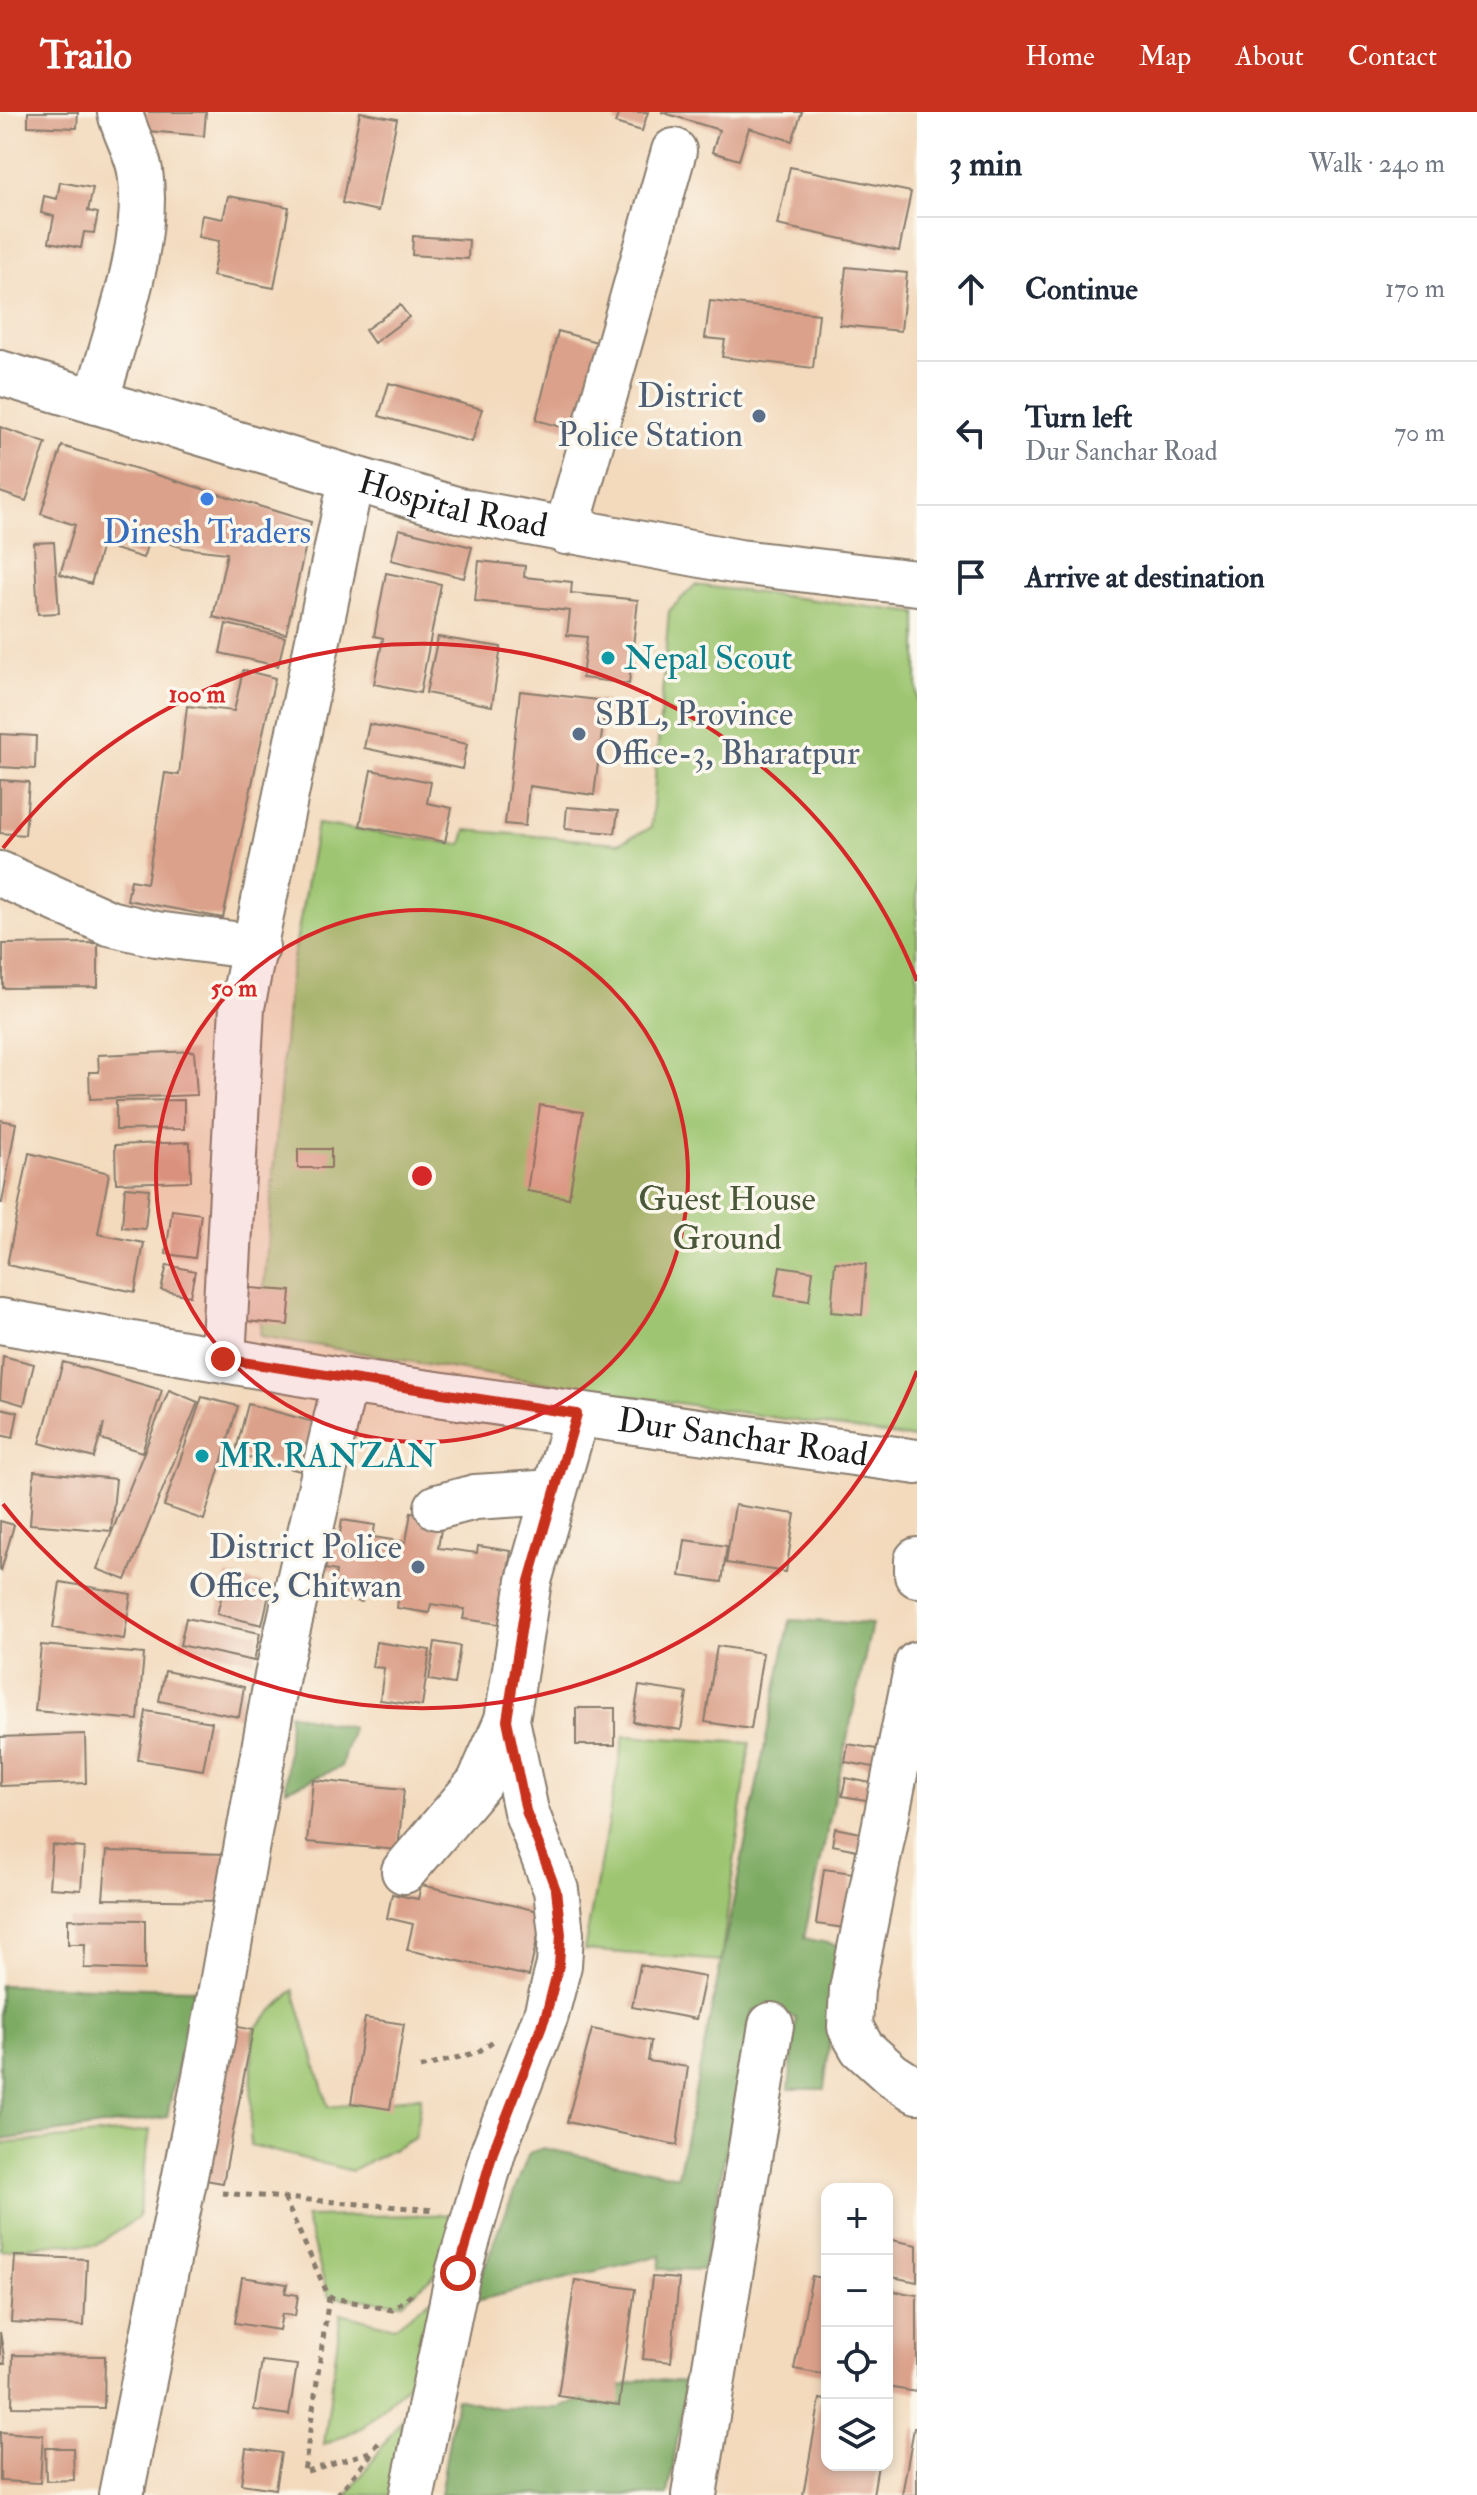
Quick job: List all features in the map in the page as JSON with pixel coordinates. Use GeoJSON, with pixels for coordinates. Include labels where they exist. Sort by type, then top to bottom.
{"type":"FeatureCollection","features":[{"type":"Feature","properties":{"kind":"street"},"geometry":{"type":"LineString","coordinates":[[96,402],[126,295],[140,224],[140,170],[120,112]]}},
{"type":"Feature","properties":{"kind":"street"},"geometry":{"type":"LineString","coordinates":[[566,532],[674,151]]}},
{"type":"Feature","properties":{"kind":"street","name":"Hospital Road"},"geometry":{"type":"LineString","coordinates":[[0,373],[459,510],[739,562],[917,583]]}},
{"type":"Feature","properties":{"kind":"street"},"geometry":{"type":"LineString","coordinates":[[223,1359],[242,1007],[257,947],[351,480]]}},
{"type":"Feature","properties":{"kind":"street"},"geometry":{"type":"LineString","coordinates":[[0,874],[109,923],[156,934],[257,947]]}},
{"type":"Feature","properties":{"kind":"street","name":"Dur Sanchar Road"},"geometry":{"type":"LineString","coordinates":[[0,1321],[345,1381],[917,1462]]}},
{"type":"Feature","properties":{"kind":"street"},"geometry":{"type":"LineString","coordinates":[[121,2495],[277,1676],[345,1381]]}},
{"type":"Feature","properties":{"kind":"street"},"geometry":{"type":"LineString","coordinates":[[404,1871],[479,1783],[507,1720],[529,1581],[577,1414]]}},
{"type":"Feature","properties":{"kind":"street"},"geometry":{"type":"LineString","coordinates":[[437,1507],[475,1497],[553,1492]]}},
{"type":"Feature","properties":{"kind":"street"},"geometry":{"type":"LineString","coordinates":[[917,1560],[917,1575]]}},
{"type":"Feature","properties":{"kind":"street"},"geometry":{"type":"LineString","coordinates":[[917,1664],[852,1989],[850,2027],[872,2059],[917,2091]]}},
{"type":"Feature","properties":{"kind":"street"},"geometry":{"type":"LineString","coordinates":[[412,2495],[471,2230],[494,2149],[546,2015],[559,1965],[561,1934],[556,1890],[526,1811],[507,1720]]}},
{"type":"Feature","properties":{"kind":"street"},"geometry":{"type":"LineString","coordinates":[[694,2495],[771,2025]]}},
{"type":"Feature","properties":{"kind":"path"},"geometry":{"type":"LineString","coordinates":[[420,2068],[478,2052],[502,2034]]}},
{"type":"Feature","properties":{"kind":"path"},"geometry":{"type":"LineString","coordinates":[[181,2191],[284,2197],[471,2230]]}},
{"type":"Feature","properties":{"kind":"path"},"geometry":{"type":"LineString","coordinates":[[284,2197],[329,2297],[304,2472],[370,2452],[391,2430]]}},
{"type":"Feature","properties":{"kind":"path"},"geometry":{"type":"LineString","coordinates":[[329,2297],[392,2310],[471,2230]]}},
{"type":"Feature","properties":{"kind":"path"},"geometry":{"type":"LineString","coordinates":[[337,2495],[386,2438]]}},
{"type":"Feature","properties":{"kind":"green space","name":"Guest House Ground"},"geometry":{"type":"Polygon","coordinates":[[[695,585],[917,613],[917,1439],[497,1376],[260,1336],[289,982],[317,824],[462,845],[466,830],[618,843],[651,828],[669,611],[695,585]]]}},
{"type":"Feature","properties":{"kind":"green space"},"geometry":{"type":"Polygon","coordinates":[[[790,1620],[872,1624],[804,1938],[841,1946],[824,2089],[789,2089],[796,2018],[753,2010],[703,2270],[659,2269],[661,2255],[471,2302],[529,2153],[543,2148],[678,2176],[790,1620]]]}},
{"type":"Feature","properties":{"kind":"green space"},"geometry":{"type":"Polygon","coordinates":[[[289,1713],[352,1728],[341,1767],[286,1790],[289,1713]]]}},
{"type":"Feature","properties":{"kind":"green space"},"geometry":{"type":"Polygon","coordinates":[[[624,1736],[750,1743],[721,1961],[584,1950],[624,1736]]]}},
{"type":"Feature","properties":{"kind":"green space"},"geometry":{"type":"Polygon","coordinates":[[[0,1985],[194,1989],[167,2117],[0,2140],[0,1985]]]}},
{"type":"Feature","properties":{"kind":"green space"},"geometry":{"type":"Polygon","coordinates":[[[294,1990],[328,2107],[421,2097],[415,2138],[352,2171],[250,2145],[253,2030],[294,1990]]]}},
{"type":"Feature","properties":{"kind":"green space"},"geometry":{"type":"Polygon","coordinates":[[[150,2130],[138,2218],[93,2246],[63,2243],[0,2250],[0,2144],[150,2130]]]}},
{"type":"Feature","properties":{"kind":"green space"},"geometry":{"type":"Polygon","coordinates":[[[476,2214],[466,2247],[402,2303],[329,2297],[305,2217],[476,2214]]]}},
{"type":"Feature","properties":{"kind":"green space"},"geometry":{"type":"Polygon","coordinates":[[[443,2290],[425,2368],[363,2427],[324,2445],[341,2313],[394,2327],[443,2290]]]}},
{"type":"Feature","properties":{"kind":"green space"},"geometry":{"type":"Polygon","coordinates":[[[643,2379],[687,2382],[668,2495],[440,2495],[456,2398],[498,2408],[559,2408],[643,2379]]]}},
{"type":"Feature","properties":{"kind":"green space"},"geometry":{"type":"Polygon","coordinates":[[[403,2418],[391,2495],[348,2495],[396,2427],[403,2418]]]}},
{"type":"Feature","properties":{"kind":"building"},"geometry":{"type":"Polygon","coordinates":[[[28,112],[78,112],[77,128],[28,126],[28,112]]]}},
{"type":"Feature","properties":{"kind":"building"},"geometry":{"type":"Polygon","coordinates":[[[137,112],[206,112],[204,136],[136,130],[137,112]]]}},
{"type":"Feature","properties":{"kind":"building"},"geometry":{"type":"Polygon","coordinates":[[[360,112],[397,119],[378,211],[342,203],[360,112]]]}},
{"type":"Feature","properties":{"kind":"building"},"geometry":{"type":"Polygon","coordinates":[[[619,112],[648,112],[642,131],[615,123],[619,112]]]}},
{"type":"Feature","properties":{"kind":"building"},"geometry":{"type":"Polygon","coordinates":[[[661,112],[802,112],[792,141],[749,128],[739,160],[712,152],[719,130],[661,112]]]}},
{"type":"Feature","properties":{"kind":"building"},"geometry":{"type":"Polygon","coordinates":[[[790,167],[911,192],[899,251],[777,225],[790,167]]]}},
{"type":"Feature","properties":{"kind":"building"},"geometry":{"type":"Polygon","coordinates":[[[60,182],[93,188],[88,211],[98,213],[94,233],[84,232],[81,248],[49,242],[54,216],[41,213],[44,196],[57,199],[60,182]]]}},
{"type":"Feature","properties":{"kind":"building"},"geometry":{"type":"Polygon","coordinates":[[[228,196],[289,207],[274,288],[212,276],[219,241],[198,237],[202,215],[223,219],[228,196]]]}},
{"type":"Feature","properties":{"kind":"building"},"geometry":{"type":"Polygon","coordinates":[[[413,236],[469,240],[468,259],[412,255],[413,236]]]}},
{"type":"Feature","properties":{"kind":"building"},"geometry":{"type":"Polygon","coordinates":[[[846,267],[907,273],[901,331],[840,325],[846,267]]]}},
{"type":"Feature","properties":{"kind":"building"},"geometry":{"type":"Polygon","coordinates":[[[710,301],[819,314],[813,368],[722,357],[725,340],[705,338],[710,301]]]}},
{"type":"Feature","properties":{"kind":"building"},"geometry":{"type":"Polygon","coordinates":[[[400,305],[409,317],[374,343],[365,330],[400,305]]]}},
{"type":"Feature","properties":{"kind":"building"},"geometry":{"type":"Polygon","coordinates":[[[558,331],[607,345],[587,434],[536,420],[558,331]]]}},
{"type":"Feature","properties":{"kind":"building"},"geometry":{"type":"Polygon","coordinates":[[[389,383],[482,409],[472,442],[379,416],[389,383]]]}},
{"type":"Feature","properties":{"kind":"building"},"geometry":{"type":"Polygon","coordinates":[[[0,427],[46,443],[26,501],[0,492],[0,427]]]}},
{"type":"Feature","properties":{"kind":"building"},"geometry":{"type":"Polygon","coordinates":[[[62,446],[311,522],[286,634],[213,617],[227,553],[184,548],[150,537],[143,558],[102,545],[91,584],[60,574],[75,525],[41,514],[62,446]]]}},
{"type":"Feature","properties":{"kind":"building"},"geometry":{"type":"Polygon","coordinates":[[[399,529],[472,547],[464,578],[391,560],[399,529]]]}},
{"type":"Feature","properties":{"kind":"building"},"geometry":{"type":"Polygon","coordinates":[[[54,542],[59,613],[38,614],[34,543],[54,542]]]}},
{"type":"Feature","properties":{"kind":"building"},"geometry":{"type":"Polygon","coordinates":[[[479,561],[525,566],[524,577],[572,582],[571,593],[638,600],[629,684],[582,678],[587,637],[567,635],[570,611],[475,601],[479,561]]]}},
{"type":"Feature","properties":{"kind":"building"},"geometry":{"type":"Polygon","coordinates":[[[386,573],[441,584],[420,693],[374,684],[383,638],[374,636],[386,573]]]}},
{"type":"Feature","properties":{"kind":"building"},"geometry":{"type":"Polygon","coordinates":[[[226,624],[285,637],[278,666],[220,653],[226,624]]]}},
{"type":"Feature","properties":{"kind":"building"},"geometry":{"type":"Polygon","coordinates":[[[438,637],[501,647],[492,706],[426,693],[438,637]]]}},
{"type":"Feature","properties":{"kind":"building"},"geometry":{"type":"Polygon","coordinates":[[[243,670],[275,678],[223,918],[127,900],[131,880],[147,883],[165,773],[179,775],[187,706],[234,711],[243,670]]]}},
{"type":"Feature","properties":{"kind":"building"},"geometry":{"type":"Polygon","coordinates":[[[520,691],[606,701],[594,795],[529,786],[525,826],[505,824],[520,691]]]}},
{"type":"Feature","properties":{"kind":"building"},"geometry":{"type":"Polygon","coordinates":[[[369,724],[467,744],[462,769],[364,748],[369,724]]]}},
{"type":"Feature","properties":{"kind":"building"},"geometry":{"type":"Polygon","coordinates":[[[0,734],[36,736],[35,769],[0,767],[0,734]]]}},
{"type":"Feature","properties":{"kind":"building"},"geometry":{"type":"Polygon","coordinates":[[[371,770],[431,782],[427,803],[452,808],[445,842],[360,826],[371,770]]]}},
{"type":"Feature","properties":{"kind":"building"},"geometry":{"type":"Polygon","coordinates":[[[0,780],[29,782],[25,835],[0,833],[0,780]]]}},
{"type":"Feature","properties":{"kind":"building"},"geometry":{"type":"Polygon","coordinates":[[[567,807],[618,811],[615,833],[565,829],[567,807]]]}},
{"type":"Feature","properties":{"kind":"building"},"geometry":{"type":"Polygon","coordinates":[[[98,943],[98,987],[3,988],[3,944],[98,943]]]}},
{"type":"Feature","properties":{"kind":"building"},"geometry":{"type":"Polygon","coordinates":[[[194,1051],[197,1095],[90,1099],[89,1072],[99,1072],[98,1055],[194,1051]]]}},
{"type":"Feature","properties":{"kind":"building"},"geometry":{"type":"Polygon","coordinates":[[[184,1100],[184,1129],[116,1130],[116,1101],[184,1100]]]}},
{"type":"Feature","properties":{"kind":"building"},"geometry":{"type":"Polygon","coordinates":[[[540,1105],[583,1112],[569,1198],[527,1191],[540,1105]]]}},
{"type":"Feature","properties":{"kind":"building"},"geometry":{"type":"Polygon","coordinates":[[[0,1120],[16,1123],[2,1203],[0,1203],[0,1120]]]}},
{"type":"Feature","properties":{"kind":"building"},"geometry":{"type":"Polygon","coordinates":[[[190,1142],[191,1181],[116,1183],[115,1145],[190,1142]]]}},
{"type":"Feature","properties":{"kind":"building"},"geometry":{"type":"Polygon","coordinates":[[[298,1149],[331,1149],[331,1168],[298,1168],[298,1149]]]}},
{"type":"Feature","properties":{"kind":"building"},"geometry":{"type":"Polygon","coordinates":[[[29,1153],[109,1173],[98,1234],[144,1243],[135,1292],[7,1265],[29,1153]]]}},
{"type":"Feature","properties":{"kind":"building"},"geometry":{"type":"Polygon","coordinates":[[[125,1187],[149,1189],[145,1229],[122,1227],[125,1187]]]}},
{"type":"Feature","properties":{"kind":"building"},"geometry":{"type":"Polygon","coordinates":[[[172,1210],[201,1214],[195,1258],[166,1254],[172,1210]]]}},
{"type":"Feature","properties":{"kind":"building"},"geometry":{"type":"Polygon","coordinates":[[[835,1262],[866,1264],[862,1315],[831,1312],[835,1262]]]}},
{"type":"Feature","properties":{"kind":"building"},"geometry":{"type":"Polygon","coordinates":[[[167,1265],[195,1271],[190,1296],[161,1290],[167,1265]]]}},
{"type":"Feature","properties":{"kind":"building"},"geometry":{"type":"Polygon","coordinates":[[[780,1266],[813,1271],[809,1301],[775,1296],[780,1266]]]}},
{"type":"Feature","properties":{"kind":"building"},"geometry":{"type":"Polygon","coordinates":[[[250,1288],[291,1291],[288,1325],[246,1321],[250,1288]]]}},
{"type":"Feature","properties":{"kind":"building"},"geometry":{"type":"Polygon","coordinates":[[[3,1356],[34,1364],[24,1405],[0,1398],[3,1356]]]}},
{"type":"Feature","properties":{"kind":"building"},"geometry":{"type":"Polygon","coordinates":[[[63,1362],[162,1390],[142,1452],[101,1439],[104,1423],[94,1458],[40,1443],[63,1362]]]}},
{"type":"Feature","properties":{"kind":"building"},"geometry":{"type":"Polygon","coordinates":[[[169,1390],[198,1402],[126,1580],[97,1569],[169,1390]]]}},
{"type":"Feature","properties":{"kind":"building","name":"MR.RANZAN"},"geometry":{"type":"Polygon","coordinates":[[[202,1397],[238,1406],[204,1520],[164,1506],[202,1397]]]}},
{"type":"Feature","properties":{"kind":"building"},"geometry":{"type":"Polygon","coordinates":[[[248,1404],[317,1423],[304,1472],[235,1454],[248,1404]]]}},
{"type":"Feature","properties":{"kind":"building"},"geometry":{"type":"Polygon","coordinates":[[[0,1408],[18,1412],[13,1438],[0,1435],[0,1408]]]}},
{"type":"Feature","properties":{"kind":"building"},"geometry":{"type":"Polygon","coordinates":[[[34,1471],[116,1479],[111,1531],[30,1524],[34,1471]]]}},
{"type":"Feature","properties":{"kind":"building"},"geometry":{"type":"Polygon","coordinates":[[[735,1505],[795,1514],[786,1572],[726,1563],[735,1505]]]}},
{"type":"Feature","properties":{"kind":"building"},"geometry":{"type":"Polygon","coordinates":[[[411,1512],[443,1517],[438,1548],[477,1553],[478,1546],[511,1551],[499,1624],[463,1619],[465,1609],[431,1604],[429,1613],[397,1608],[398,1599],[363,1594],[362,1602],[332,1598],[336,1571],[315,1567],[319,1543],[338,1546],[342,1520],[375,1525],[373,1537],[406,1542],[411,1512]]]}},
{"type":"Feature","properties":{"kind":"building"},"geometry":{"type":"Polygon","coordinates":[[[0,1521],[14,1525],[1,1571],[0,1570],[0,1521]]]}},
{"type":"Feature","properties":{"kind":"building"},"geometry":{"type":"Polygon","coordinates":[[[685,1540],[727,1546],[722,1582],[680,1576],[685,1540]]]}},
{"type":"Feature","properties":{"kind":"building"},"geometry":{"type":"Polygon","coordinates":[[[227,1575],[271,1586],[262,1625],[217,1614],[227,1575]]]}},
{"type":"Feature","properties":{"kind":"building"},"geometry":{"type":"Polygon","coordinates":[[[60,1582],[131,1594],[124,1639],[53,1628],[60,1582]]]}},
{"type":"Feature","properties":{"kind":"building"},"geometry":{"type":"Polygon","coordinates":[[[186,1618],[260,1633],[254,1661],[180,1645],[186,1618]]]}},
{"type":"Feature","properties":{"kind":"building"},"geometry":{"type":"Polygon","coordinates":[[[376,1642],[430,1650],[422,1706],[380,1700],[384,1668],[372,1667],[376,1642]]]}},
{"type":"Feature","properties":{"kind":"building"},"geometry":{"type":"Polygon","coordinates":[[[435,1642],[460,1646],[454,1684],[429,1680],[435,1642]]]}},
{"type":"Feature","properties":{"kind":"building"},"geometry":{"type":"Polygon","coordinates":[[[41,1645],[144,1654],[138,1720],[35,1711],[41,1645]]]}},
{"type":"Feature","properties":{"kind":"building"},"geometry":{"type":"Polygon","coordinates":[[[717,1646],[763,1653],[751,1729],[705,1722],[717,1646]]]}},
{"type":"Feature","properties":{"kind":"building"},"geometry":{"type":"Polygon","coordinates":[[[165,1671],[244,1687],[239,1717],[159,1701],[165,1671]]]}},
{"type":"Feature","properties":{"kind":"building"},"geometry":{"type":"Polygon","coordinates":[[[639,1686],[687,1693],[681,1730],[633,1722],[639,1686]]]}},
{"type":"Feature","properties":{"kind":"building"},"geometry":{"type":"Polygon","coordinates":[[[576,1708],[615,1708],[615,1745],[576,1745],[576,1708]]]}},
{"type":"Feature","properties":{"kind":"building"},"geometry":{"type":"Polygon","coordinates":[[[146,1711],[212,1722],[203,1770],[138,1760],[146,1711]]]}},
{"type":"Feature","properties":{"kind":"building"},"geometry":{"type":"Polygon","coordinates":[[[85,1734],[86,1783],[0,1786],[0,1737],[85,1734]]]}},
{"type":"Feature","properties":{"kind":"building"},"geometry":{"type":"Polygon","coordinates":[[[848,1744],[888,1751],[885,1769],[845,1762],[848,1744]]]}},
{"type":"Feature","properties":{"kind":"building"},"geometry":{"type":"Polygon","coordinates":[[[846,1778],[881,1785],[878,1802],[842,1796],[846,1778]]]}},
{"type":"Feature","properties":{"kind":"building"},"geometry":{"type":"Polygon","coordinates":[[[313,1780],[404,1789],[398,1850],[307,1842],[313,1780]]]}},
{"type":"Feature","properties":{"kind":"building"},"geometry":{"type":"Polygon","coordinates":[[[835,1828],[870,1835],[867,1852],[832,1845],[835,1828]]]}},
{"type":"Feature","properties":{"kind":"building"},"geometry":{"type":"Polygon","coordinates":[[[52,1845],[84,1848],[81,1890],[49,1888],[52,1845]]]}},
{"type":"Feature","properties":{"kind":"building"},"geometry":{"type":"Polygon","coordinates":[[[107,1851],[228,1854],[225,1901],[103,1899],[107,1851]]]}},
{"type":"Feature","properties":{"kind":"building"},"geometry":{"type":"Polygon","coordinates":[[[824,1869],[853,1873],[845,1928],[816,1924],[824,1869]]]}},
{"type":"Feature","properties":{"kind":"building"},"geometry":{"type":"Polygon","coordinates":[[[421,1885],[543,1912],[529,1976],[407,1950],[413,1924],[387,1918],[392,1894],[418,1899],[421,1885]]]}},
{"type":"Feature","properties":{"kind":"building"},"geometry":{"type":"Polygon","coordinates":[[[68,1919],[145,1920],[145,1970],[84,1968],[85,1944],[68,1944],[68,1919]]]}},
{"type":"Feature","properties":{"kind":"building"},"geometry":{"type":"Polygon","coordinates":[[[640,1965],[705,1977],[696,2019],[632,2007],[640,1965]]]}},
{"type":"Feature","properties":{"kind":"building"},"geometry":{"type":"Polygon","coordinates":[[[365,2018],[404,2024],[390,2109],[351,2103],[365,2018]]]}},
{"type":"Feature","properties":{"kind":"building"},"geometry":{"type":"Polygon","coordinates":[[[224,2024],[253,2030],[223,2183],[194,2178],[224,2024]]]}},
{"type":"Feature","properties":{"kind":"building"},"geometry":{"type":"Polygon","coordinates":[[[592,2029],[651,2041],[648,2061],[688,2067],[677,2145],[567,2122],[592,2029]]]}},
{"type":"Feature","properties":{"kind":"building"},"geometry":{"type":"Polygon","coordinates":[[[893,2240],[917,2245],[917,2282],[893,2277],[893,2240]]]}},
{"type":"Feature","properties":{"kind":"building"},"geometry":{"type":"Polygon","coordinates":[[[15,2256],[87,2259],[84,2326],[11,2322],[15,2256]]]}},
{"type":"Feature","properties":{"kind":"building"},"geometry":{"type":"Polygon","coordinates":[[[812,2276],[821,2278],[821,2374],[794,2369],[812,2276]]]}},
{"type":"Feature","properties":{"kind":"building"},"geometry":{"type":"Polygon","coordinates":[[[242,2277],[287,2284],[285,2293],[298,2295],[295,2316],[282,2314],[279,2330],[235,2323],[242,2277]]]}},
{"type":"Feature","properties":{"kind":"building"},"geometry":{"type":"Polygon","coordinates":[[[652,2277],[679,2279],[671,2362],[643,2359],[652,2277]]]}},
{"type":"Feature","properties":{"kind":"building"},"geometry":{"type":"Polygon","coordinates":[[[575,2280],[635,2289],[619,2405],[558,2396],[575,2280]]]}},
{"type":"Feature","properties":{"kind":"building"},"geometry":{"type":"Polygon","coordinates":[[[893,2291],[917,2295],[917,2392],[893,2388],[893,2291]]]}},
{"type":"Feature","properties":{"kind":"building"},"geometry":{"type":"Polygon","coordinates":[[[0,2332],[5,2363],[0,2363],[0,2332]]]}},
{"type":"Feature","properties":{"kind":"building"},"geometry":{"type":"Polygon","coordinates":[[[13,2355],[105,2356],[104,2408],[12,2407],[13,2355]]]}},
{"type":"Feature","properties":{"kind":"building"},"geometry":{"type":"Polygon","coordinates":[[[262,2361],[297,2365],[289,2415],[254,2410],[262,2361]]]}},
{"type":"Feature","properties":{"kind":"building"},"geometry":{"type":"Polygon","coordinates":[[[821,2399],[821,2471],[877,2471],[873,2495],[803,2495],[821,2399]]]}},
{"type":"Feature","properties":{"kind":"building"},"geometry":{"type":"Polygon","coordinates":[[[914,2428],[917,2428],[917,2495],[902,2495],[914,2428]]]}},
{"type":"Feature","properties":{"kind":"building"},"geometry":{"type":"Polygon","coordinates":[[[0,2432],[43,2435],[40,2483],[0,2481],[0,2432]]]}},
{"type":"Feature","properties":{"kind":"building"},"geometry":{"type":"Polygon","coordinates":[[[45,2448],[73,2448],[74,2480],[46,2481],[45,2448]]]}},
{"type":"Feature","properties":{"kind":"building"},"geometry":{"type":"Polygon","coordinates":[[[246,2448],[281,2453],[275,2489],[241,2484],[246,2448]]]}},
{"type":"Feature","properties":{"kind":"place","name":"District Police Station"},"geometry":{"type":"Point","coordinates":[759,416]}},
{"type":"Feature","properties":{"kind":"place","name":"Dinesh Traders"},"geometry":{"type":"Point","coordinates":[207,499]}},
{"type":"Feature","properties":{"kind":"place","name":"Nepal Scout"},"geometry":{"type":"Point","coordinates":[608,658]}},
{"type":"Feature","properties":{"kind":"place","name":"SBL, Province Office-3, Bharatpur"},"geometry":{"type":"Point","coordinates":[579,734]}},
{"type":"Feature","properties":{"kind":"place","name":"MR.RANZAN"},"geometry":{"type":"Point","coordinates":[202,1456]}},
{"type":"Feature","properties":{"kind":"place","name":"District Police Office, Chitwan"},"geometry":{"type":"Point","coordinates":[418,1567]}},
{"type":"Feature","properties":{"kind":"route"},"geometry":{"type":"LineString","coordinates":[[223,1359],[345,1381],[577,1414],[529,1581],[507,1720],[526,1811],[556,1890],[561,1934],[559,1965],[546,2015],[494,2149],[458,2273]]}}]}
